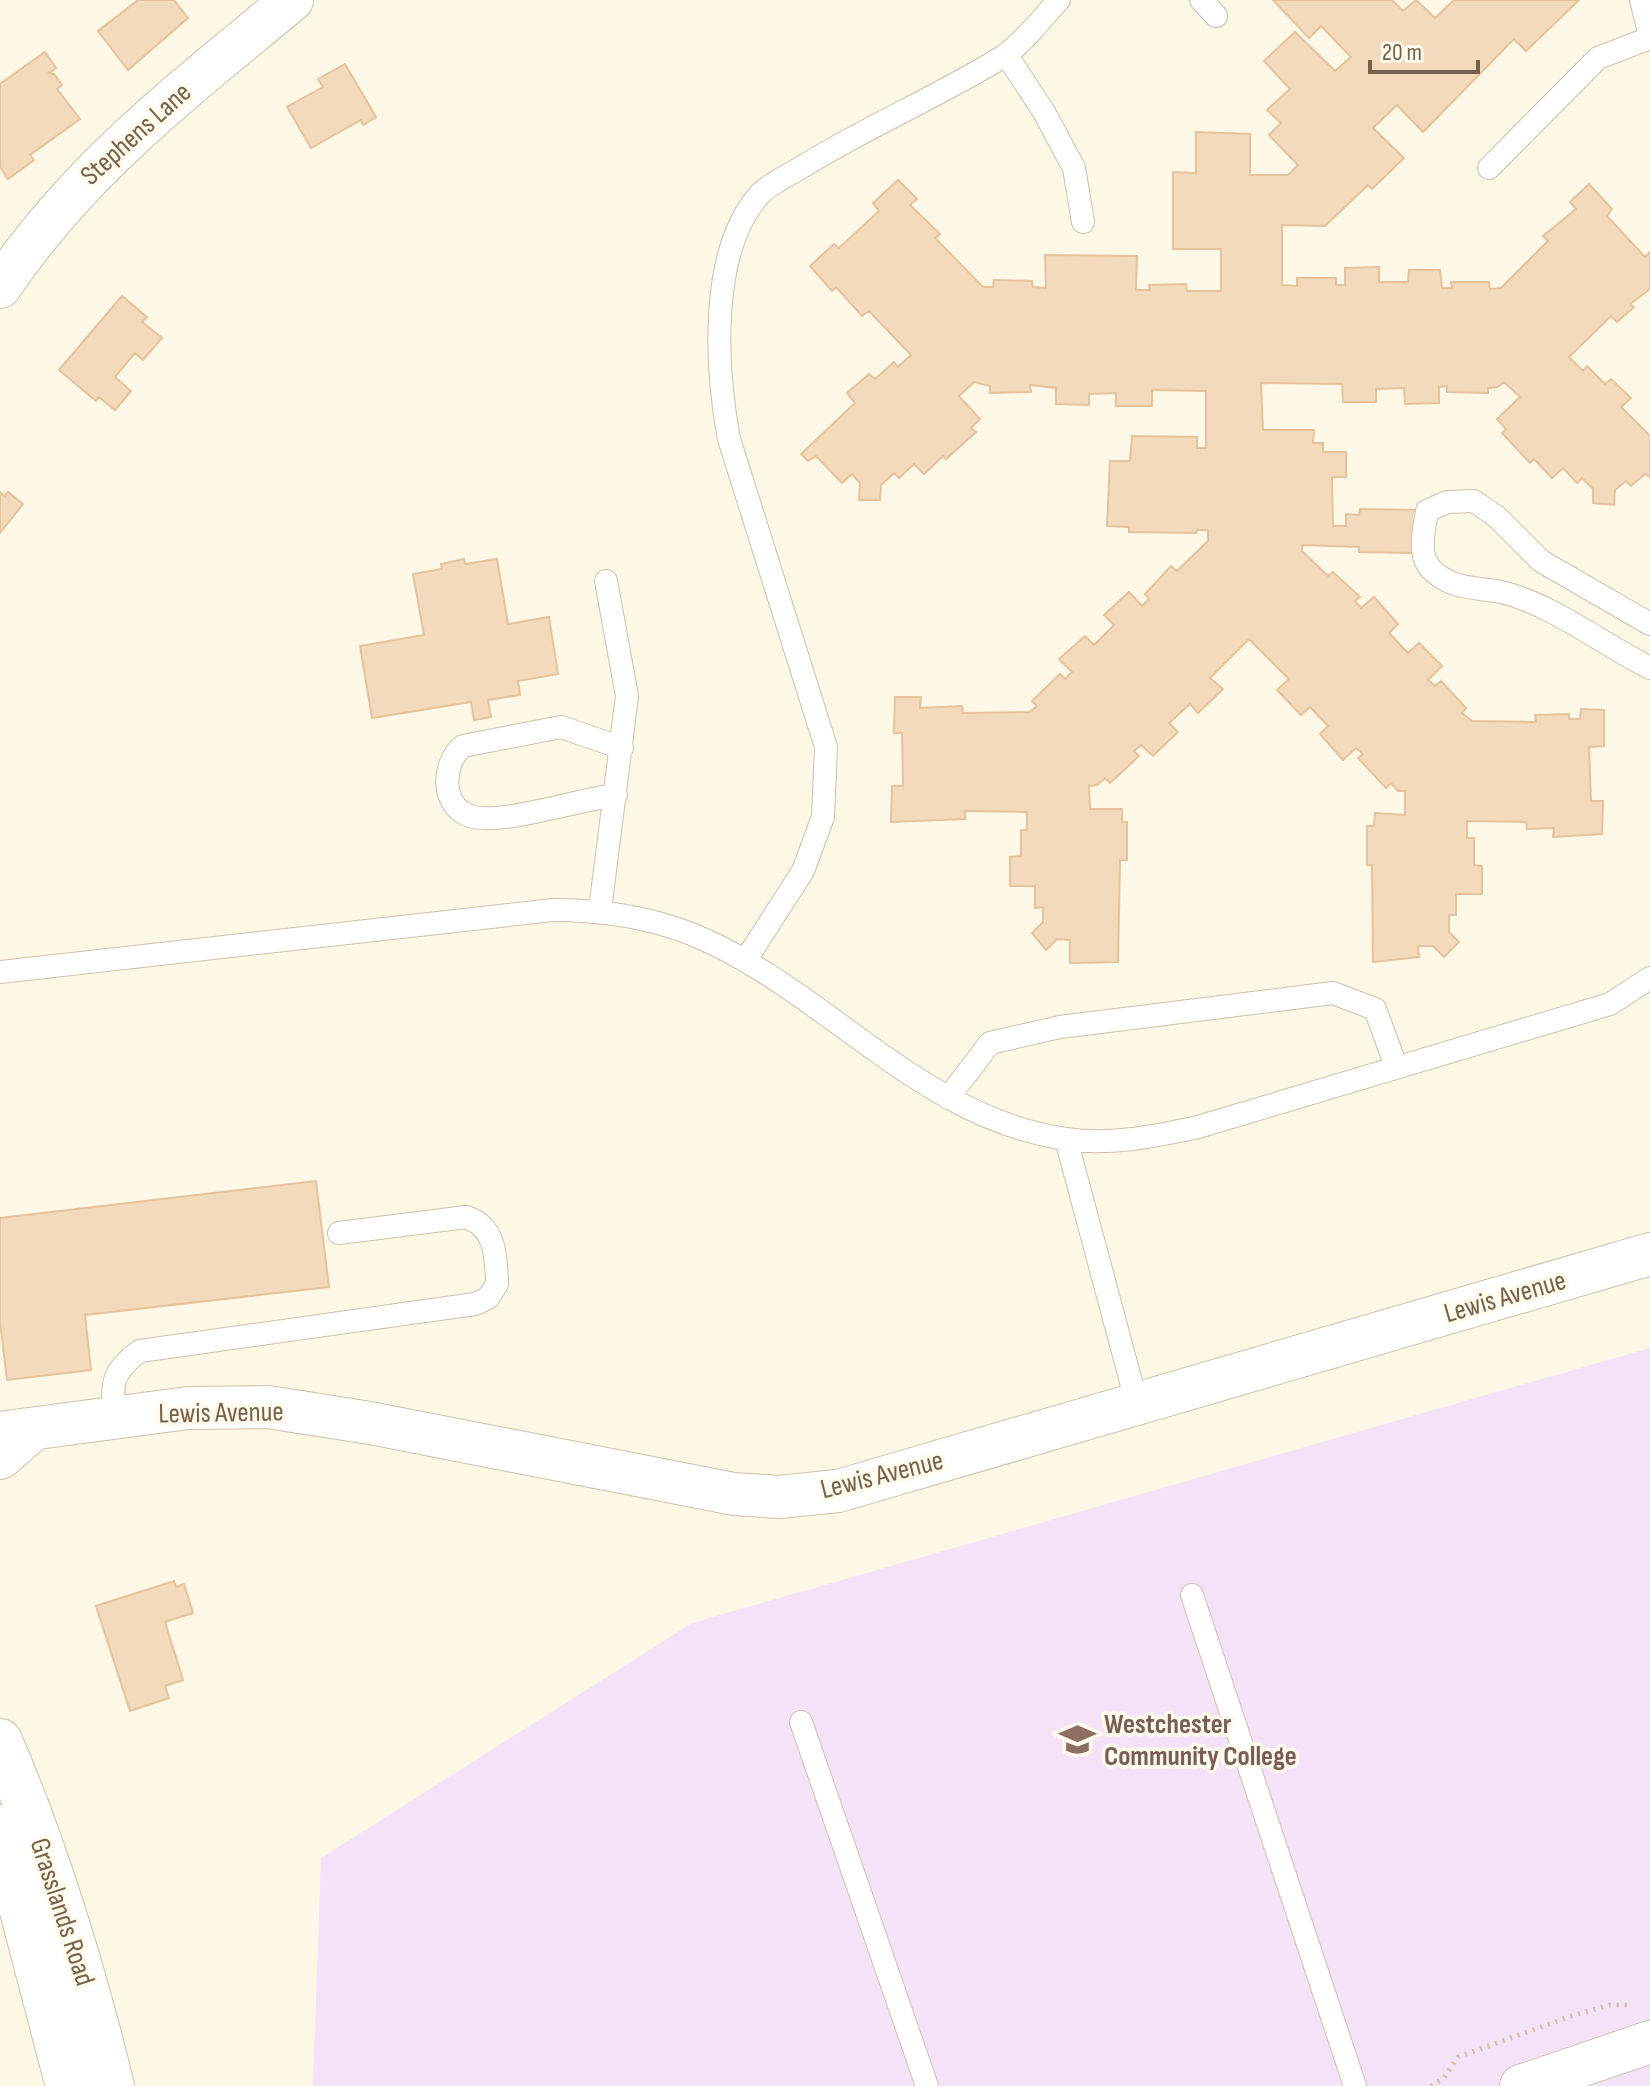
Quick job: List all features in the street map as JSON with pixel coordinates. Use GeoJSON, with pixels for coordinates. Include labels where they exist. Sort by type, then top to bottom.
{"type":"FeatureCollection","features":[{"type":"Feature","properties":{"kind":"main road","name":"Grasslands Road"},"geometry":{"type":"LineString","coordinates":[[0,1741],[19,1786],[82,1966],[112,2086]]}},
{"type":"Feature","properties":{"kind":"main road","name":"Grasslands Road"},"geometry":{"type":"LineString","coordinates":[[0,1827],[68,2086]]}},
{"type":"Feature","properties":{"kind":"street","name":"Stephens Lane"},"geometry":{"type":"LineString","coordinates":[[0,287],[69,195],[120,143],[292,0]]}},
{"type":"Feature","properties":{"kind":"street","name":"Lewis Avenue"},"geometry":{"type":"LineString","coordinates":[[10,1440],[114,1417],[188,1408],[268,1407],[370,1423],[734,1494],[779,1497],[838,1491],[1650,1254]]}},
{"type":"Feature","properties":{"kind":"street"},"geometry":{"type":"LineString","coordinates":[[1521,2086],[1646,2025]]}},
{"type":"Feature","properties":{"kind":"lane"},"geometry":{"type":"LineString","coordinates":[[745,961],[803,871],[823,817],[826,747],[729,439],[721,400],[719,343],[723,283],[733,248],[761,193],[856,134],[1006,54],[1059,0]]}},
{"type":"Feature","properties":{"kind":"lane"},"geometry":{"type":"LineString","coordinates":[[1489,168],[1598,58],[1650,37],[1641,0]]}},
{"type":"Feature","properties":{"kind":"lane"},"geometry":{"type":"LineString","coordinates":[[1006,54],[1044,112],[1074,168],[1083,222]]}},
{"type":"Feature","properties":{"kind":"lane"},"geometry":{"type":"LineString","coordinates":[[1650,624],[1541,561],[1497,517],[1474,501],[1447,502],[1427,511],[1422,544],[1429,568],[1449,584],[1503,593],[1542,609],[1644,664],[1650,630]]}},
{"type":"Feature","properties":{"kind":"lane"},"geometry":{"type":"LineString","coordinates":[[600,910],[627,696],[606,581]]}},
{"type":"Feature","properties":{"kind":"lane"},"geometry":{"type":"LineString","coordinates":[[616,795],[497,818],[469,816],[452,800],[447,774],[451,756],[463,746],[561,727],[622,748]]}},
{"type":"Feature","properties":{"kind":"lane"},"geometry":{"type":"LineString","coordinates":[[0,972],[553,910],[600,910],[641,917],[691,934],[745,961],[948,1098],[1023,1128],[1066,1139],[1147,1138],[1198,1127],[1610,1004],[1650,978]]}},
{"type":"Feature","properties":{"kind":"lane"},"geometry":{"type":"LineString","coordinates":[[948,1098],[990,1043],[1060,1027],[1333,993],[1375,1009],[1396,1066]]}},
{"type":"Feature","properties":{"kind":"lane"},"geometry":{"type":"LineString","coordinates":[[1066,1139],[1137,1404]]}},
{"type":"Feature","properties":{"kind":"lane"},"geometry":{"type":"LineString","coordinates":[[114,1417],[112,1388],[120,1366],[140,1351],[475,1304],[488,1298],[497,1284],[490,1234],[480,1222],[466,1217],[339,1233]]}},
{"type":"Feature","properties":{"kind":"lane"},"geometry":{"type":"LineString","coordinates":[[1192,1595],[1355,2086]]}},
{"type":"Feature","properties":{"kind":"lane"},"geometry":{"type":"LineString","coordinates":[[801,1722],[927,2086]]}},
{"type":"Feature","properties":{"kind":"path"},"geometry":{"type":"LineString","coordinates":[[1431,2086],[1444,2078],[1458,2057],[1610,2005],[1646,2025]]}},
{"type":"Feature","properties":{"kind":"shaded area","name":"Westchester Community College"},"geometry":{"type":"Polygon","coordinates":[[[1650,1348],[1650,2086],[313,2086],[321,1858],[692,1623],[1650,1348]]]}},
{"type":"Feature","properties":{"kind":"building"},"geometry":{"type":"Polygon","coordinates":[[[138,0],[174,0],[188,18],[128,70],[98,31],[138,0]]]}},
{"type":"Feature","properties":{"kind":"building"},"geometry":{"type":"Polygon","coordinates":[[[1273,0],[1392,0],[1403,11],[1416,0],[1435,18],[1454,0],[1579,0],[1526,51],[1514,39],[1423,132],[1397,105],[1373,128],[1404,158],[1372,189],[1368,185],[1325,226],[1282,225],[1282,285],[1297,286],[1297,278],[1336,278],[1336,285],[1345,285],[1345,268],[1379,267],[1379,282],[1408,282],[1409,270],[1440,270],[1442,288],[1452,288],[1451,282],[1489,282],[1490,289],[1501,288],[1548,241],[1543,236],[1576,209],[1570,202],[1589,184],[1612,209],[1607,216],[1645,257],[1650,252],[1650,289],[1630,304],[1634,307],[1617,322],[1611,316],[1569,357],[1583,371],[1587,366],[1605,384],[1611,379],[1631,398],[1621,407],[1650,436],[1650,477],[1645,474],[1631,486],[1626,481],[1615,490],[1614,505],[1593,503],[1593,489],[1582,478],[1577,483],[1563,468],[1552,478],[1534,459],[1530,463],[1502,433],[1506,429],[1497,419],[1520,397],[1504,382],[1498,387],[1488,388],[1488,393],[1447,392],[1447,386],[1439,387],[1439,403],[1405,404],[1404,388],[1376,389],[1376,402],[1343,402],[1342,384],[1261,383],[1263,430],[1314,430],[1313,443],[1323,443],[1323,452],[1346,452],[1346,477],[1332,477],[1333,526],[1346,526],[1346,514],[1359,515],[1360,509],[1416,510],[1414,553],[1359,552],[1359,547],[1302,545],[1302,551],[1328,576],[1333,572],[1360,597],[1355,601],[1361,608],[1374,597],[1398,624],[1389,633],[1408,653],[1419,643],[1442,666],[1428,680],[1435,686],[1441,681],[1466,708],[1462,713],[1472,721],[1536,722],[1535,715],[1569,714],[1569,719],[1580,719],[1581,709],[1604,710],[1604,746],[1589,747],[1591,801],[1603,801],[1602,834],[1553,837],[1554,828],[1527,829],[1526,822],[1467,821],[1467,838],[1474,838],[1474,865],[1482,866],[1482,894],[1456,894],[1456,915],[1449,915],[1449,932],[1459,942],[1444,957],[1433,946],[1418,946],[1419,957],[1373,962],[1372,865],[1367,865],[1367,826],[1374,826],[1375,813],[1405,815],[1405,791],[1398,791],[1391,783],[1386,788],[1358,758],[1363,754],[1356,748],[1343,760],[1320,734],[1328,726],[1310,707],[1301,715],[1277,690],[1289,679],[1249,639],[1210,678],[1223,689],[1198,713],[1190,704],[1169,723],[1178,732],[1153,756],[1141,745],[1134,751],[1139,756],[1110,783],[1105,778],[1097,785],[1089,786],[1090,809],[1122,809],[1122,822],[1127,822],[1127,860],[1120,860],[1118,962],[1070,963],[1070,940],[1057,939],[1046,950],[1032,933],[1043,922],[1043,907],[1035,908],[1035,886],[1010,886],[1010,857],[1021,856],[1021,830],[1027,830],[1027,812],[965,811],[965,819],[891,822],[892,786],[903,786],[902,733],[894,733],[895,697],[921,697],[920,708],[962,706],[963,713],[1030,712],[1037,706],[1032,701],[1060,674],[1065,679],[1072,672],[1059,659],[1085,636],[1094,645],[1114,625],[1104,615],[1129,592],[1142,606],[1149,599],[1145,594],[1171,566],[1177,571],[1208,541],[1208,530],[1197,530],[1196,533],[1129,532],[1129,527],[1107,526],[1110,461],[1130,461],[1132,436],[1197,437],[1197,448],[1206,448],[1206,391],[1152,390],[1152,406],[1116,406],[1116,393],[1089,394],[1089,405],[1056,404],[1056,388],[1030,385],[1031,392],[990,393],[990,386],[974,382],[959,396],[980,419],[971,428],[976,432],[924,474],[914,464],[899,478],[894,473],[881,485],[880,500],[859,500],[860,483],[852,474],[842,483],[816,456],[808,461],[801,454],[855,403],[847,393],[869,374],[875,379],[894,362],[898,367],[911,355],[869,311],[862,316],[836,287],[832,291],[810,266],[834,244],[839,248],[879,211],[873,203],[898,180],[917,199],[910,205],[940,234],[935,238],[983,287],[993,287],[994,280],[1032,281],[1033,287],[1046,288],[1045,255],[1137,256],[1136,290],[1150,290],[1149,285],[1186,284],[1187,291],[1221,291],[1221,249],[1173,249],[1173,172],[1196,173],[1196,132],[1250,134],[1250,175],[1288,175],[1298,165],[1269,135],[1281,123],[1267,110],[1290,89],[1264,61],[1295,32],[1335,71],[1351,57],[1321,26],[1309,38],[1273,0]]]}},
{"type":"Feature","properties":{"kind":"building"},"geometry":{"type":"Polygon","coordinates":[[[45,52],[56,68],[49,73],[54,74],[62,85],[57,89],[80,119],[30,155],[34,160],[8,179],[0,167],[0,84],[45,52]]]}},
{"type":"Feature","properties":{"kind":"building"},"geometry":{"type":"Polygon","coordinates":[[[345,64],[376,117],[363,125],[361,120],[311,148],[287,107],[323,87],[318,79],[345,64]]]}},
{"type":"Feature","properties":{"kind":"building"},"geometry":{"type":"Polygon","coordinates":[[[122,296],[147,317],[142,322],[162,338],[143,360],[135,353],[115,377],[131,391],[115,410],[99,397],[96,401],[59,370],[122,296]]]}},
{"type":"Feature","properties":{"kind":"building"},"geometry":{"type":"Polygon","coordinates":[[[0,492],[5,496],[8,492],[23,504],[0,533],[0,492]]]}},
{"type":"Feature","properties":{"kind":"building"},"geometry":{"type":"Polygon","coordinates":[[[464,559],[465,564],[497,559],[508,624],[549,617],[558,674],[518,681],[520,695],[488,700],[491,717],[474,720],[471,702],[372,718],[360,646],[424,635],[413,574],[442,569],[441,564],[464,559]]]}},
{"type":"Feature","properties":{"kind":"building"},"geometry":{"type":"Polygon","coordinates":[[[316,1181],[329,1287],[85,1315],[91,1370],[7,1380],[0,1322],[0,1218],[316,1181]]]}},
{"type":"Feature","properties":{"kind":"building"},"geometry":{"type":"Polygon","coordinates":[[[174,1581],[176,1587],[184,1584],[193,1613],[165,1622],[183,1680],[165,1686],[169,1698],[130,1711],[96,1606],[174,1581]]]}},
{"type":"Feature","properties":{"kind":"place","name":"Westchester Community College"},"geometry":{"type":"Point","coordinates":[1078,1740]}}]}
